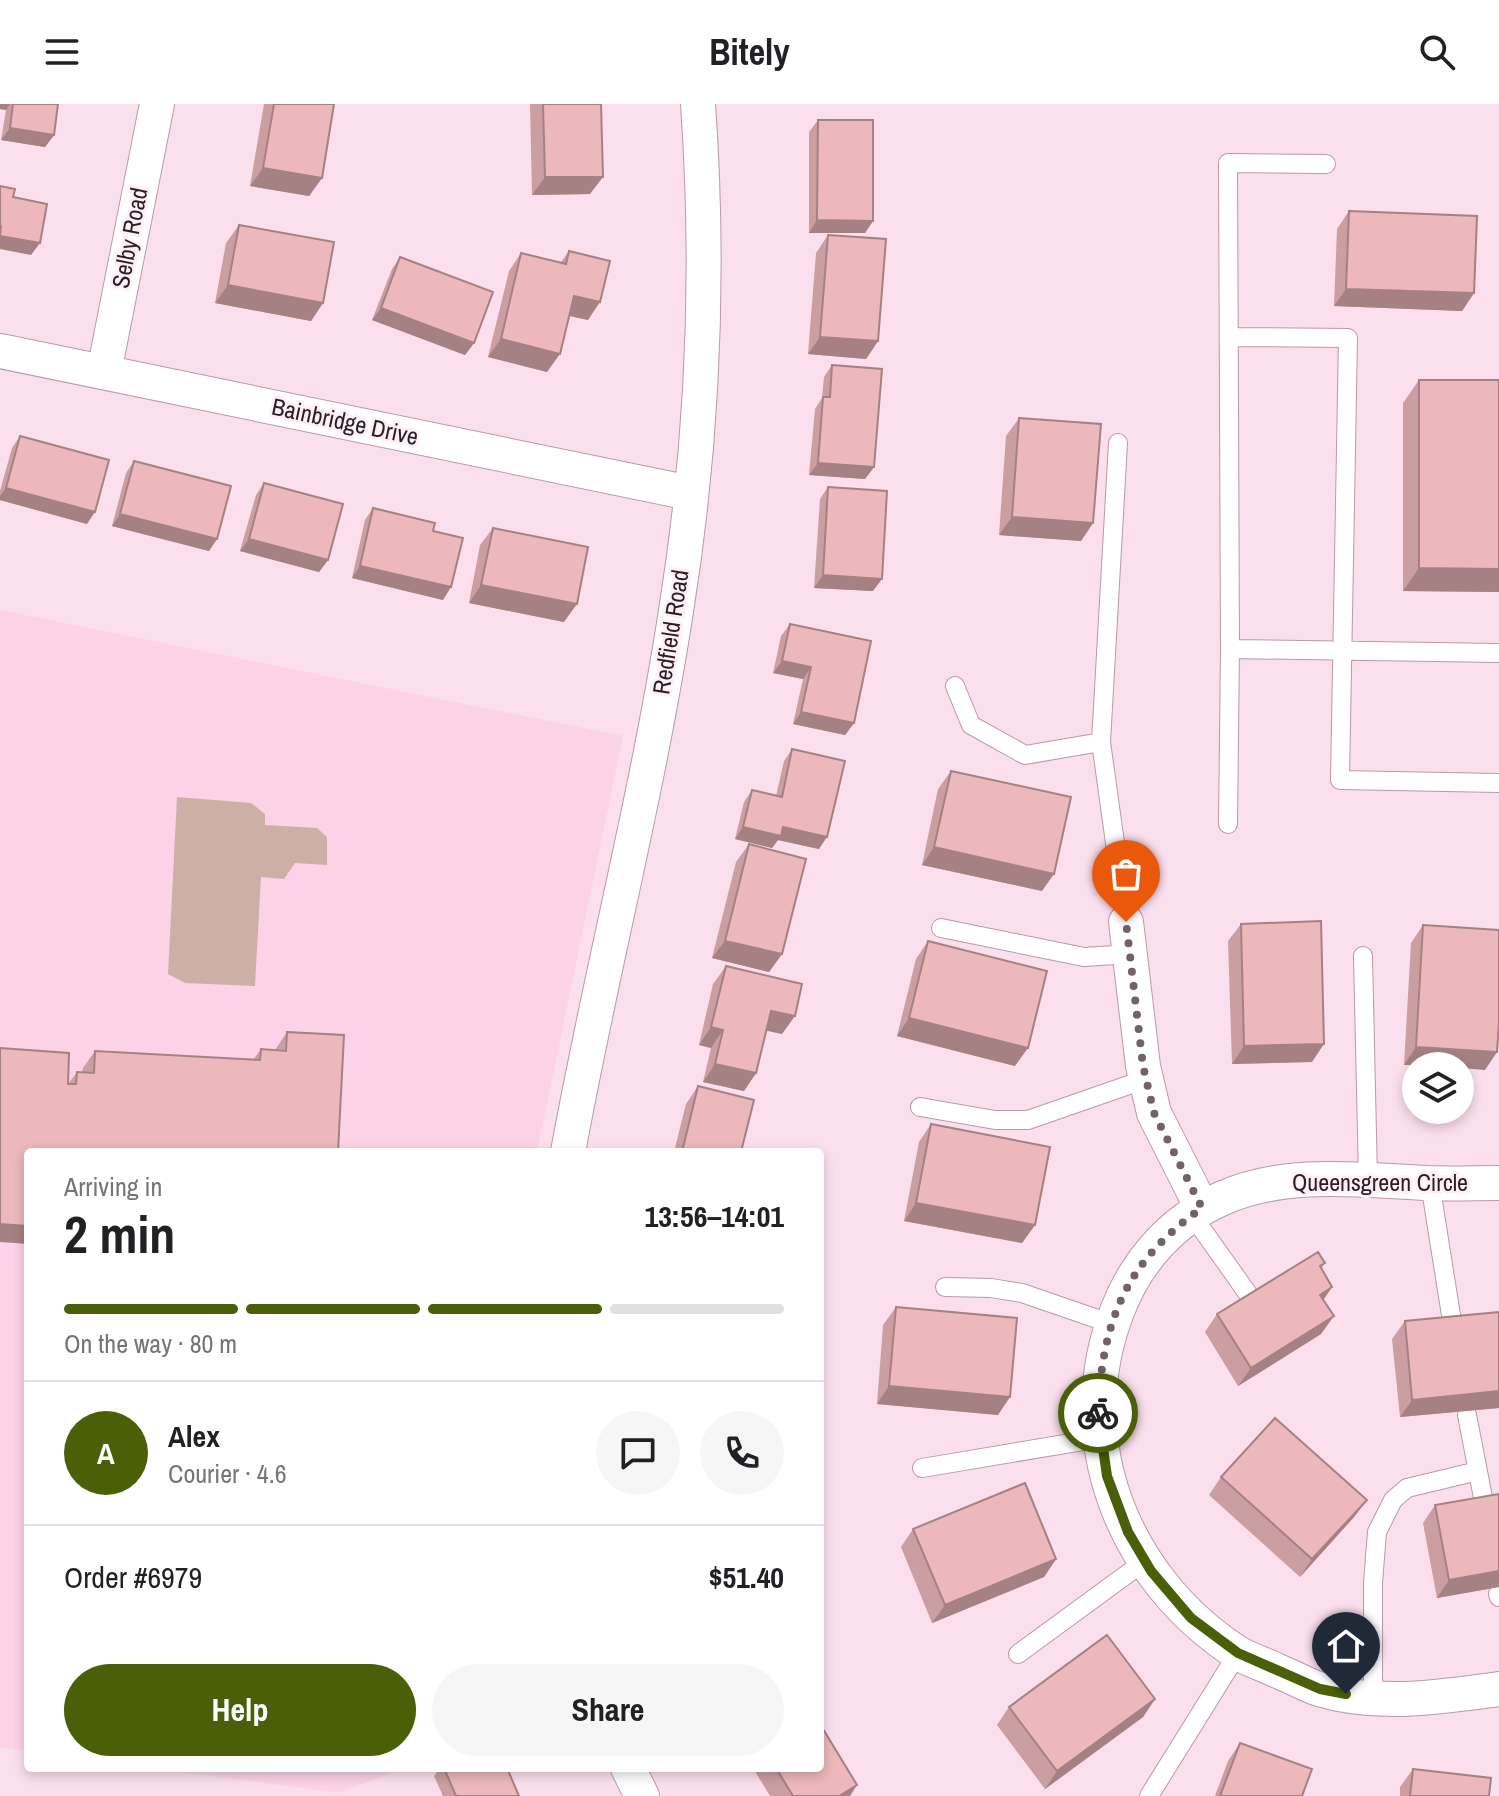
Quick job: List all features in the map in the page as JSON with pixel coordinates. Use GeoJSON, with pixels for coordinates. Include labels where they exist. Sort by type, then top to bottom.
{"type":"FeatureCollection","features":[{"type":"Feature","properties":{"kind":"street","name":"Selby Road"},"geometry":{"type":"LineString","coordinates":[[104,372],[157,104]]}},
{"type":"Feature","properties":{"kind":"street","name":"Redfield Road"},"geometry":{"type":"LineString","coordinates":[[569,1148],[677,610],[702,384],[705,283],[698,104]]}},
{"type":"Feature","properties":{"kind":"street","name":"Bainbridge Drive"},"geometry":{"type":"LineString","coordinates":[[0,351],[690,493]]}},
{"type":"Feature","properties":{"kind":"street"},"geometry":{"type":"LineString","coordinates":[[1128,938],[1136,1015],[1154,1113],[1197,1211]]}},
{"type":"Feature","properties":{"kind":"street","name":"Queensgreen Circle"},"geometry":{"type":"LineString","coordinates":[[1499,1183],[1303,1179],[1253,1187],[1197,1211],[1166,1235],[1142,1262],[1125,1290],[1099,1371],[1098,1423],[1116,1503],[1128,1532],[1151,1571],[1191,1618],[1238,1653],[1320,1689],[1373,1698],[1390,1700],[1499,1689]]}},
{"type":"Feature","properties":{"kind":"street"},"geometry":{"type":"LineString","coordinates":[[630,1772],[642,1796]]}},
{"type":"Feature","properties":{"kind":"lane"},"geometry":{"type":"LineString","coordinates":[[1228,824],[1228,163],[1326,164]]}},
{"type":"Feature","properties":{"kind":"lane"},"geometry":{"type":"LineString","coordinates":[[1229,337],[1348,338],[1340,780],[1499,783]]}},
{"type":"Feature","properties":{"kind":"lane"},"geometry":{"type":"LineString","coordinates":[[941,928],[1084,957],[1128,938],[1101,742],[1118,443]]}},
{"type":"Feature","properties":{"kind":"lane"},"geometry":{"type":"LineString","coordinates":[[1230,649],[1499,653]]}},
{"type":"Feature","properties":{"kind":"lane"},"geometry":{"type":"LineString","coordinates":[[955,686],[971,725],[1025,755],[1101,742]]}},
{"type":"Feature","properties":{"kind":"lane"},"geometry":{"type":"LineString","coordinates":[[1363,956],[1368,1179]]}},
{"type":"Feature","properties":{"kind":"lane"},"geometry":{"type":"LineString","coordinates":[[920,1107],[995,1120],[1028,1120],[1146,1079]]}},
{"type":"Feature","properties":{"kind":"lane"},"geometry":{"type":"LineString","coordinates":[[1430,1183],[1454,1334]]}},
{"type":"Feature","properties":{"kind":"lane"},"geometry":{"type":"LineString","coordinates":[[1197,1211],[1253,1301]]}},
{"type":"Feature","properties":{"kind":"lane"},"geometry":{"type":"LineString","coordinates":[[945,1287],[991,1288],[1022,1293],[1112,1324]]}},
{"type":"Feature","properties":{"kind":"lane"},"geometry":{"type":"LineString","coordinates":[[1467,1415],[1486,1513]]}},
{"type":"Feature","properties":{"kind":"lane"},"geometry":{"type":"LineString","coordinates":[[922,1468],[1101,1438]]}},
{"type":"Feature","properties":{"kind":"lane"},"geometry":{"type":"LineString","coordinates":[[1373,1698],[1373,1583],[1377,1532],[1393,1500],[1407,1488],[1478,1471]]}},
{"type":"Feature","properties":{"kind":"lane"},"geometry":{"type":"LineString","coordinates":[[1018,1654],[1145,1561]]}},
{"type":"Feature","properties":{"kind":"lane"},"geometry":{"type":"LineString","coordinates":[[1149,1796],[1238,1653]]}},
{"type":"Feature","properties":{"kind":"shaded area"},"geometry":{"type":"Polygon","coordinates":[[[0,610],[623,736],[538,1148],[24,1148],[24,1750],[0,1747],[0,610]]]}},
{"type":"Feature","properties":{"kind":"shaded area"},"geometry":{"type":"Polygon","coordinates":[[[177,797],[251,803],[265,814],[265,825],[317,828],[327,837],[327,865],[295,863],[284,879],[261,877],[255,986],[185,983],[168,974],[177,797]]]}},
{"type":"Feature","properties":{"kind":"shaded area"},"geometry":{"type":"Polygon","coordinates":[[[183,1772],[393,1772],[338,1793],[183,1772]]]}},
{"type":"Feature","properties":{"kind":"building"},"geometry":{"type":"Polygon","coordinates":[[[13,104],[58,104],[54,135],[10,128],[13,104]]]}},
{"type":"Feature","properties":{"kind":"building"},"geometry":{"type":"Polygon","coordinates":[[[274,104],[334,104],[322,178],[263,168],[274,104]]]}},
{"type":"Feature","properties":{"kind":"building"},"geometry":{"type":"Polygon","coordinates":[[[543,104],[601,104],[603,177],[545,177],[543,104]]]}},
{"type":"Feature","properties":{"kind":"building"},"geometry":{"type":"Polygon","coordinates":[[[818,120],[873,120],[873,221],[817,220],[818,120]]]}},
{"type":"Feature","properties":{"kind":"building"},"geometry":{"type":"Polygon","coordinates":[[[0,186],[15,189],[13,197],[47,204],[40,243],[0,236],[0,186]]]}},
{"type":"Feature","properties":{"kind":"building"},"geometry":{"type":"Polygon","coordinates":[[[1349,211],[1477,216],[1474,293],[1346,289],[1349,211]]]}},
{"type":"Feature","properties":{"kind":"building"},"geometry":{"type":"Polygon","coordinates":[[[239,225],[334,242],[323,303],[228,285],[239,225]]]}},
{"type":"Feature","properties":{"kind":"building"},"geometry":{"type":"Polygon","coordinates":[[[828,235],[886,239],[878,341],[820,337],[828,235]]]}},
{"type":"Feature","properties":{"kind":"building"},"geometry":{"type":"Polygon","coordinates":[[[569,251],[610,261],[600,302],[574,296],[560,354],[501,339],[521,253],[566,264],[569,251]]]}},
{"type":"Feature","properties":{"kind":"building"},"geometry":{"type":"Polygon","coordinates":[[[400,257],[493,292],[474,343],[381,308],[400,257]]]}},
{"type":"Feature","properties":{"kind":"building"},"geometry":{"type":"Polygon","coordinates":[[[832,365],[882,369],[874,467],[818,463],[823,397],[830,397],[832,365]]]}},
{"type":"Feature","properties":{"kind":"building"},"geometry":{"type":"Polygon","coordinates":[[[1419,380],[1499,380],[1499,569],[1419,568],[1419,380]]]}},
{"type":"Feature","properties":{"kind":"building"},"geometry":{"type":"Polygon","coordinates":[[[1019,418],[1101,424],[1093,523],[1012,517],[1019,418]]]}},
{"type":"Feature","properties":{"kind":"building"},"geometry":{"type":"Polygon","coordinates":[[[20,436],[109,460],[95,512],[6,488],[20,436]]]}},
{"type":"Feature","properties":{"kind":"building"},"geometry":{"type":"Polygon","coordinates":[[[134,461],[231,486],[217,539],[120,514],[134,461]]]}},
{"type":"Feature","properties":{"kind":"building"},"geometry":{"type":"Polygon","coordinates":[[[264,483],[343,504],[328,560],[249,539],[264,483]]]}},
{"type":"Feature","properties":{"kind":"building"},"geometry":{"type":"Polygon","coordinates":[[[828,487],[887,491],[882,579],[823,575],[828,487]]]}},
{"type":"Feature","properties":{"kind":"building"},"geometry":{"type":"Polygon","coordinates":[[[373,508],[435,523],[433,531],[463,538],[451,587],[360,566],[373,508]]]}},
{"type":"Feature","properties":{"kind":"building"},"geometry":{"type":"Polygon","coordinates":[[[493,528],[588,547],[577,604],[481,585],[493,528]]]}},
{"type":"Feature","properties":{"kind":"building"},"geometry":{"type":"Polygon","coordinates":[[[790,624],[871,641],[854,723],[801,712],[811,667],[782,661],[790,624]]]}},
{"type":"Feature","properties":{"kind":"building"},"geometry":{"type":"Polygon","coordinates":[[[792,749],[845,761],[827,837],[783,827],[781,836],[743,827],[752,790],[782,797],[792,749]]]}},
{"type":"Feature","properties":{"kind":"building"},"geometry":{"type":"Polygon","coordinates":[[[951,771],[1071,797],[1054,874],[934,847],[951,771]]]}},
{"type":"Feature","properties":{"kind":"building"},"geometry":{"type":"Polygon","coordinates":[[[749,844],[806,859],[782,954],[725,941],[749,844]]]}},
{"type":"Feature","properties":{"kind":"building"},"geometry":{"type":"Polygon","coordinates":[[[1321,921],[1324,1044],[1244,1046],[1241,924],[1321,921]]]}},
{"type":"Feature","properties":{"kind":"building"},"geometry":{"type":"Polygon","coordinates":[[[1423,925],[1499,930],[1497,1052],[1416,1047],[1423,925]]]}},
{"type":"Feature","properties":{"kind":"building"},"geometry":{"type":"Polygon","coordinates":[[[928,941],[1047,971],[1028,1048],[909,1018],[928,941]]]}},
{"type":"Feature","properties":{"kind":"building"},"geometry":{"type":"Polygon","coordinates":[[[726,966],[802,984],[795,1016],[771,1011],[756,1073],[715,1064],[723,1030],[711,1027],[726,966]]]}},
{"type":"Feature","properties":{"kind":"building"},"geometry":{"type":"Polygon","coordinates":[[[287,1032],[344,1035],[338,1148],[24,1148],[24,1226],[0,1224],[0,1048],[69,1053],[68,1084],[76,1084],[77,1072],[94,1073],[95,1051],[260,1060],[261,1049],[286,1051],[287,1032]]]}},
{"type":"Feature","properties":{"kind":"building"},"geometry":{"type":"Polygon","coordinates":[[[698,1086],[754,1100],[742,1148],[683,1148],[698,1086]]]}},
{"type":"Feature","properties":{"kind":"building"},"geometry":{"type":"Polygon","coordinates":[[[931,1124],[1050,1147],[1035,1225],[916,1203],[931,1124]]]}},
{"type":"Feature","properties":{"kind":"building"},"geometry":{"type":"Polygon","coordinates":[[[1318,1252],[1325,1263],[1320,1266],[1332,1287],[1320,1295],[1334,1316],[1251,1368],[1217,1314],[1318,1252]]]}},
{"type":"Feature","properties":{"kind":"building"},"geometry":{"type":"Polygon","coordinates":[[[896,1307],[1017,1318],[1010,1397],[889,1386],[896,1307]]]}},
{"type":"Feature","properties":{"kind":"building"},"geometry":{"type":"Polygon","coordinates":[[[1499,1312],[1499,1391],[1412,1400],[1405,1321],[1499,1312]]]}},
{"type":"Feature","properties":{"kind":"building"},"geometry":{"type":"Polygon","coordinates":[[[1275,1418],[1367,1500],[1312,1559],[1221,1477],[1275,1418]]]}},
{"type":"Feature","properties":{"kind":"building"},"geometry":{"type":"Polygon","coordinates":[[[1025,1483],[1056,1559],[945,1605],[913,1529],[1025,1483]]]}},
{"type":"Feature","properties":{"kind":"building"},"geometry":{"type":"Polygon","coordinates":[[[1499,1494],[1499,1571],[1449,1580],[1435,1505],[1499,1494]]]}},
{"type":"Feature","properties":{"kind":"building"},"geometry":{"type":"Polygon","coordinates":[[[1107,1635],[1155,1699],[1057,1771],[1009,1707],[1107,1635]]]}},
{"type":"Feature","properties":{"kind":"building"},"geometry":{"type":"Polygon","coordinates":[[[824,1731],[857,1785],[839,1796],[793,1796],[778,1772],[824,1772],[824,1731]]]}},
{"type":"Feature","properties":{"kind":"building"},"geometry":{"type":"Polygon","coordinates":[[[1240,1743],[1312,1769],[1302,1796],[1220,1796],[1240,1743]]]}},
{"type":"Feature","properties":{"kind":"building"},"geometry":{"type":"Polygon","coordinates":[[[1413,1769],[1491,1778],[1489,1796],[1410,1796],[1413,1769]]]}},
{"type":"Feature","properties":{"kind":"building"},"geometry":{"type":"Polygon","coordinates":[[[446,1772],[509,1772],[519,1796],[456,1796],[446,1772]]]}},
{"type":"Feature","properties":{"kind":"way so far"},"geometry":{"type":"LineString","coordinates":[[1098,1413],[1099,1371],[1109,1330],[1125,1290],[1142,1262],[1166,1235],[1202,1208],[1154,1113],[1143,1066],[1126,922]]}},
{"type":"Feature","properties":{"kind":"route"},"geometry":{"type":"LineString","coordinates":[[1098,1413],[1107,1476],[1128,1532],[1151,1571],[1191,1618],[1238,1653],[1320,1689],[1346,1694]]}}]}
